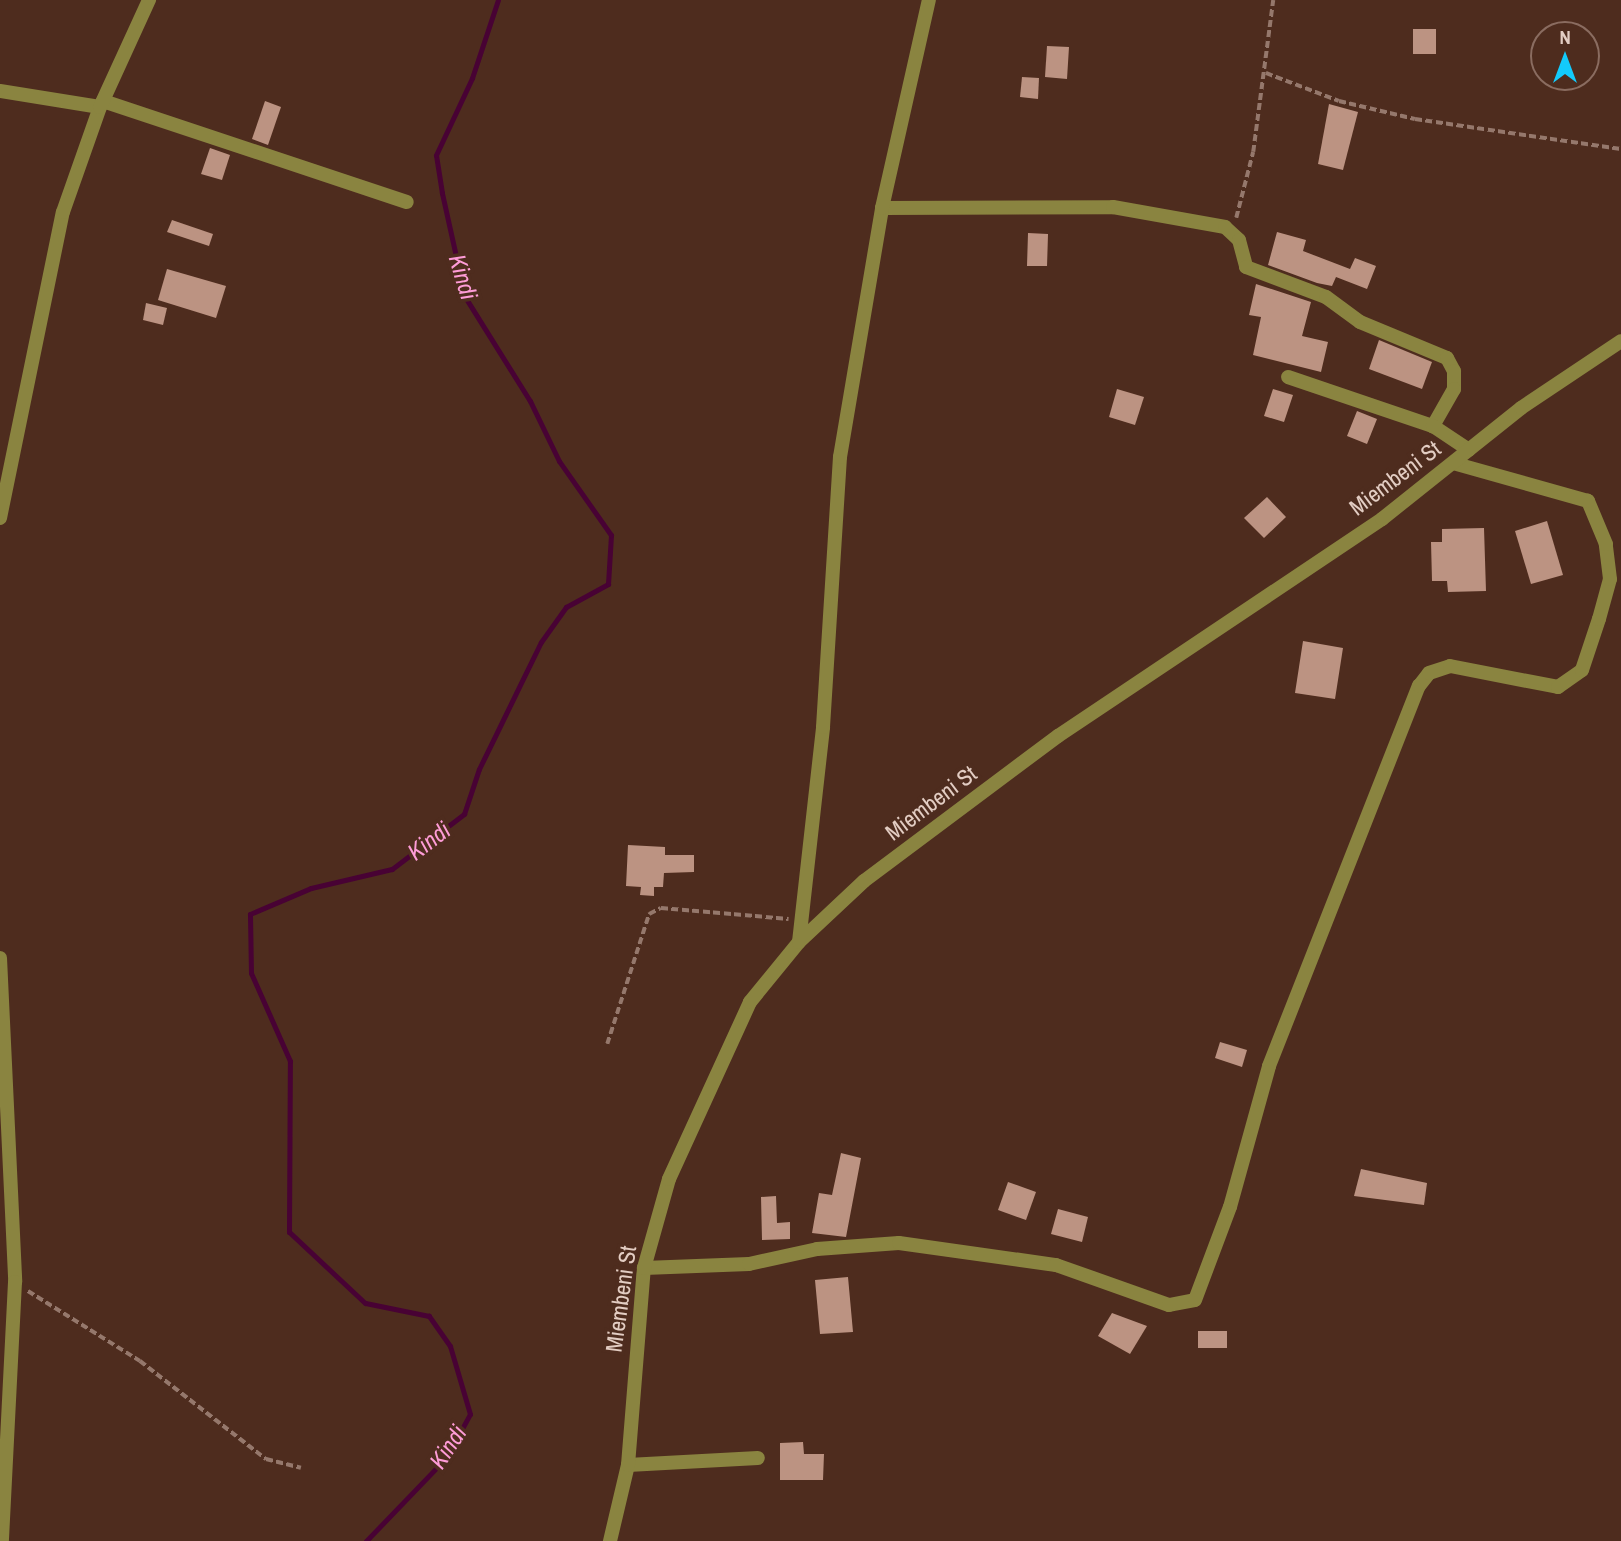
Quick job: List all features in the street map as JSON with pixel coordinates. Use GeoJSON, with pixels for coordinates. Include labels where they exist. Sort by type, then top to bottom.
{"type":"FeatureCollection","features":[{"type":"Feature","properties":{"kind":"street"},"geometry":{"type":"LineString","coordinates":[[0,518],[30,393],[50,264],[102,104],[149,0]]}},
{"type":"Feature","properties":{"kind":"street"},"geometry":{"type":"LineString","coordinates":[[799,942],[823,727],[840,457],[882,208],[929,0]]}},
{"type":"Feature","properties":{"kind":"street"},"geometry":{"type":"LineString","coordinates":[[0,91],[102,104],[407,202]]}},
{"type":"Feature","properties":{"kind":"street"},"geometry":{"type":"LineString","coordinates":[[882,208],[1113,206],[1232,233],[1246,267],[1326,297],[1360,322],[1447,358],[1454,370],[1454,389],[1433,426]]}},
{"type":"Feature","properties":{"kind":"street","name":"Miembeni St"},"geometry":{"type":"LineString","coordinates":[[610,1541],[628,1465],[644,1268],[669,1179],[750,1002],[799,942],[864,881],[1048,744],[1360,534],[1469,450],[1621,341]]}},
{"type":"Feature","properties":{"kind":"street"},"geometry":{"type":"LineString","coordinates":[[1288,377],[1433,426],[1469,450]]}},
{"type":"Feature","properties":{"kind":"street"},"geometry":{"type":"LineString","coordinates":[[644,1268],[749,1264],[817,1249],[899,1243],[1056,1265],[1169,1305],[1195,1300],[1230,1207],[1269,1066],[1419,686],[1429,673],[1450,666],[1558,687],[1582,670],[1600,619],[1610,579],[1606,544],[1588,500],[1453,463]]}},
{"type":"Feature","properties":{"kind":"street"},"geometry":{"type":"LineString","coordinates":[[0,958],[15,1282],[2,1541]]}},
{"type":"Feature","properties":{"kind":"street"},"geometry":{"type":"LineString","coordinates":[[628,1465],[758,1458]]}},
{"type":"Feature","properties":{"kind":"path"},"geometry":{"type":"LineString","coordinates":[[1232,233],[1253,152],[1266,73],[1273,0]]}},
{"type":"Feature","properties":{"kind":"path"},"geometry":{"type":"LineString","coordinates":[[1266,73],[1339,102],[1415,119],[1621,149]]}},
{"type":"Feature","properties":{"kind":"path"},"geometry":{"type":"LineString","coordinates":[[607,1044],[649,914],[661,908],[801,920]]}},
{"type":"Feature","properties":{"kind":"path"},"geometry":{"type":"LineString","coordinates":[[15,1282],[131,1354],[266,1459],[301,1468]]}},
{"type":"Feature","properties":{"kind":"building"},"geometry":{"type":"Polygon","coordinates":[[[1413,29],[1436,29],[1436,54],[1413,54],[1413,29]]]}},
{"type":"Feature","properties":{"kind":"building"},"geometry":{"type":"Polygon","coordinates":[[[1047,46],[1069,47],[1067,79],[1045,77],[1047,46]]]}},
{"type":"Feature","properties":{"kind":"building"},"geometry":{"type":"Polygon","coordinates":[[[1022,77],[1039,78],[1038,99],[1020,97],[1022,77]]]}},
{"type":"Feature","properties":{"kind":"building"},"geometry":{"type":"Polygon","coordinates":[[[265,101],[281,107],[268,145],[252,139],[265,101]]]}},
{"type":"Feature","properties":{"kind":"building"},"geometry":{"type":"Polygon","coordinates":[[[1329,104],[1358,112],[1343,170],[1318,164],[1329,104]]]}},
{"type":"Feature","properties":{"kind":"building"},"geometry":{"type":"Polygon","coordinates":[[[210,148],[230,155],[222,180],[201,174],[210,148]]]}},
{"type":"Feature","properties":{"kind":"building"},"geometry":{"type":"Polygon","coordinates":[[[172,220],[213,234],[209,246],[167,232],[172,220]]]}},
{"type":"Feature","properties":{"kind":"building"},"geometry":{"type":"Polygon","coordinates":[[[1277,232],[1306,240],[1303,251],[1350,269],[1355,258],[1376,266],[1367,289],[1336,277],[1332,286],[1317,283],[1268,265],[1277,232]]]}},
{"type":"Feature","properties":{"kind":"building"},"geometry":{"type":"Polygon","coordinates":[[[1028,233],[1048,234],[1047,266],[1027,266],[1028,233]]]}},
{"type":"Feature","properties":{"kind":"building"},"geometry":{"type":"Polygon","coordinates":[[[167,269],[226,286],[216,318],[158,300],[167,269]]]}},
{"type":"Feature","properties":{"kind":"building"},"geometry":{"type":"Polygon","coordinates":[[[1256,284],[1311,302],[1302,336],[1328,342],[1321,372],[1253,355],[1261,317],[1249,315],[1256,284]]]}},
{"type":"Feature","properties":{"kind":"building"},"geometry":{"type":"Polygon","coordinates":[[[146,303],[167,308],[163,325],[143,320],[146,303]]]}},
{"type":"Feature","properties":{"kind":"building"},"geometry":{"type":"Polygon","coordinates":[[[1379,340],[1432,362],[1422,389],[1369,369],[1379,340]]]}},
{"type":"Feature","properties":{"kind":"building"},"geometry":{"type":"Polygon","coordinates":[[[1117,389],[1144,397],[1135,425],[1109,417],[1117,389]]]}},
{"type":"Feature","properties":{"kind":"building"},"geometry":{"type":"Polygon","coordinates":[[[1273,389],[1293,395],[1284,422],[1264,416],[1273,389]]]}},
{"type":"Feature","properties":{"kind":"building"},"geometry":{"type":"Polygon","coordinates":[[[1357,411],[1377,419],[1367,444],[1347,436],[1357,411]]]}},
{"type":"Feature","properties":{"kind":"building"},"geometry":{"type":"Polygon","coordinates":[[[1267,497],[1286,517],[1264,538],[1244,518],[1267,497]]]}},
{"type":"Feature","properties":{"kind":"building"},"geometry":{"type":"Polygon","coordinates":[[[1547,521],[1563,575],[1531,584],[1515,531],[1547,521]]]}},
{"type":"Feature","properties":{"kind":"building"},"geometry":{"type":"Polygon","coordinates":[[[1484,528],[1486,591],[1448,592],[1447,581],[1432,581],[1431,542],[1442,542],[1442,529],[1484,528]]]}},
{"type":"Feature","properties":{"kind":"building"},"geometry":{"type":"Polygon","coordinates":[[[1303,641],[1343,648],[1335,699],[1295,693],[1303,641]]]}},
{"type":"Feature","properties":{"kind":"building"},"geometry":{"type":"Polygon","coordinates":[[[628,845],[665,847],[665,855],[694,855],[694,872],[664,873],[663,887],[654,887],[654,896],[640,895],[641,887],[626,886],[628,845]]]}},
{"type":"Feature","properties":{"kind":"building"},"geometry":{"type":"Polygon","coordinates":[[[1220,1042],[1247,1050],[1242,1067],[1215,1058],[1220,1042]]]}},
{"type":"Feature","properties":{"kind":"building"},"geometry":{"type":"Polygon","coordinates":[[[841,1153],[861,1158],[846,1237],[812,1233],[819,1193],[832,1195],[841,1153]]]}},
{"type":"Feature","properties":{"kind":"building"},"geometry":{"type":"Polygon","coordinates":[[[1361,1169],[1427,1183],[1424,1205],[1354,1196],[1361,1169]]]}},
{"type":"Feature","properties":{"kind":"building"},"geometry":{"type":"Polygon","coordinates":[[[1008,1182],[1036,1192],[1026,1220],[998,1210],[1008,1182]]]}},
{"type":"Feature","properties":{"kind":"building"},"geometry":{"type":"Polygon","coordinates":[[[776,1196],[777,1223],[790,1222],[790,1239],[762,1240],[761,1197],[776,1196]]]}},
{"type":"Feature","properties":{"kind":"building"},"geometry":{"type":"Polygon","coordinates":[[[1058,1209],[1088,1217],[1082,1242],[1051,1234],[1058,1209]]]}},
{"type":"Feature","properties":{"kind":"building"},"geometry":{"type":"Polygon","coordinates":[[[848,1277],[853,1332],[820,1334],[815,1280],[848,1277]]]}},
{"type":"Feature","properties":{"kind":"building"},"geometry":{"type":"Polygon","coordinates":[[[1112,1313],[1147,1326],[1130,1354],[1098,1336],[1112,1313]]]}},
{"type":"Feature","properties":{"kind":"building"},"geometry":{"type":"Polygon","coordinates":[[[1198,1331],[1227,1331],[1227,1348],[1198,1348],[1198,1331]]]}},
{"type":"Feature","properties":{"kind":"building"},"geometry":{"type":"Polygon","coordinates":[[[803,1442],[804,1454],[824,1454],[823,1480],[780,1480],[780,1443],[803,1442]]]}},
{"type":"Feature","properties":{"kind":"waterway","name":"Kindi"},"geometry":{"type":"LineString","coordinates":[[366,1541],[446,1458],[470,1414],[450,1346],[429,1316],[365,1303],[289,1232],[290,1061],[251,973],[250,914],[311,888],[392,869],[464,814],[479,769],[541,642],[566,607],[608,584],[611,535],[559,461],[530,401],[465,297],[442,193],[436,155],[472,78],[498,0]]}}]}
